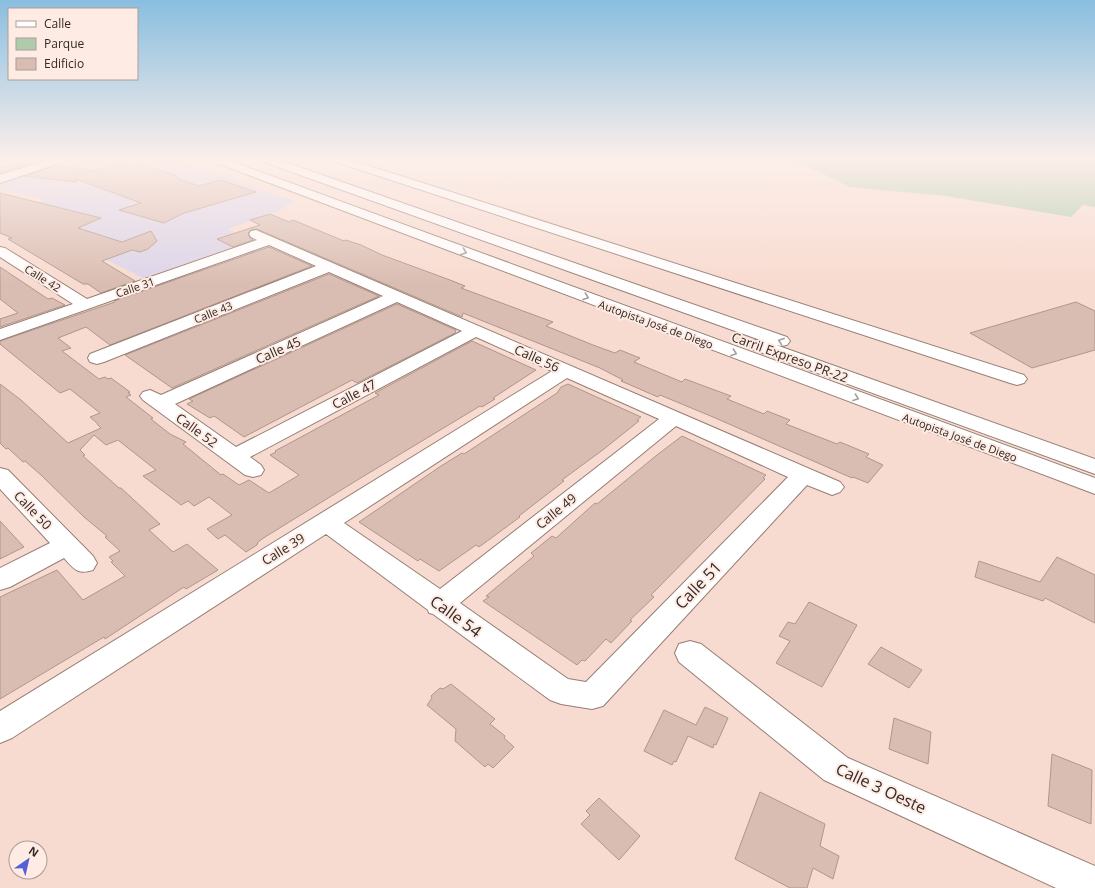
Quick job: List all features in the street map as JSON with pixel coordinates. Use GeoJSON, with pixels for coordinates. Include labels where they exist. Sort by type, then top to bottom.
{"type":"FeatureCollection","features":[{"type":"Feature","properties":{"kind":"main road","name":"Autopista José de Diego"},"geometry":{"type":"LineString","coordinates":[[329,201],[1095,486]]}},
{"type":"Feature","properties":{"kind":"main road","name":"Carril Expreso PR-22"},"geometry":{"type":"LineString","coordinates":[[356,201],[463,238],[1095,467]]}},
{"type":"Feature","properties":{"kind":"main road","name":"Carril Expreso PR-22"},"geometry":{"type":"LineString","coordinates":[[365,201],[443,229],[463,238]]}},
{"type":"Feature","properties":{"kind":"main road","name":"Autopista José de Diego"},"geometry":{"type":"LineString","coordinates":[[386,201],[1095,451]]}},
{"type":"Feature","properties":{"kind":"main road"},"geometry":{"type":"LineString","coordinates":[[468,201],[1017,379]]}},
{"type":"Feature","properties":{"kind":"main road","name":"Calle 56"},"geometry":{"type":"LineString","coordinates":[[263,237],[832,488]]}},
{"type":"Feature","properties":{"kind":"main road","name":"Calle 31"},"geometry":{"type":"LineString","coordinates":[[0,335],[86,305],[263,237]]}},
{"type":"Feature","properties":{"kind":"main road","name":"Calle 42"},"geometry":{"type":"LineString","coordinates":[[0,251],[86,305]]}},
{"type":"Feature","properties":{"kind":"main road","name":"Calle 43"},"geometry":{"type":"LineString","coordinates":[[97,358],[329,266]]}},
{"type":"Feature","properties":{"kind":"main road","name":"Calle 45"},"geometry":{"type":"LineString","coordinates":[[154,399],[397,296]]}},
{"type":"Feature","properties":{"kind":"main road","name":"Calle 47"},"geometry":{"type":"LineString","coordinates":[[234,457],[474,330]]}},
{"type":"Feature","properties":{"kind":"main road","name":"Calle 39"},"geometry":{"type":"LineString","coordinates":[[0,728],[566,371]]}},
{"type":"Feature","properties":{"kind":"main road","name":"Calle 52"},"geometry":{"type":"LineString","coordinates":[[154,399],[253,470]]}},
{"type":"Feature","properties":{"kind":"main road","name":"Calle 49"},"geometry":{"type":"LineString","coordinates":[[439,605],[673,418]]}},
{"type":"Feature","properties":{"kind":"main road","name":"Calle 50"},"geometry":{"type":"LineString","coordinates":[[0,475],[75,554],[0,580]]}},
{"type":"Feature","properties":{"kind":"main road","name":"Calle 51"},"geometry":{"type":"LineString","coordinates":[[592,696],[803,475]]}},
{"type":"Feature","properties":{"kind":"main road","name":"Calle 54"},"geometry":{"type":"LineString","coordinates":[[326,522],[439,605],[561,691],[592,696]]}},
{"type":"Feature","properties":{"kind":"main road","name":"Calle 3 Oeste"},"geometry":{"type":"LineString","coordinates":[[690,653],[836,769],[1095,886]]}},
{"type":"Feature","properties":{"kind":"shaded area"},"geometry":{"type":"Polygon","coordinates":[[[41,201],[294,201],[282,209],[228,229],[250,241],[143,278],[16,214],[41,201]]]}},
{"type":"Feature","properties":{"kind":"green space"},"geometry":{"type":"Polygon","coordinates":[[[978,201],[1095,201],[1095,207],[1083,205],[1071,217],[978,201]]]}},
{"type":"Feature","properties":{"kind":"building"},"geometry":{"type":"Polygon","coordinates":[[[0,201],[34,201],[101,218],[78,228],[122,242],[151,231],[157,241],[148,249],[140,252],[132,250],[102,261],[135,281],[101,293],[88,284],[83,284],[8,239],[12,238],[0,233],[0,201]]]}},
{"type":"Feature","properties":{"kind":"building"},"geometry":{"type":"Polygon","coordinates":[[[137,201],[224,201],[184,213],[164,223],[119,210],[141,203],[137,201]]]}},
{"type":"Feature","properties":{"kind":"building"},"geometry":{"type":"Polygon","coordinates":[[[270,214],[289,222],[293,220],[344,241],[346,240],[361,245],[382,255],[465,286],[461,288],[553,322],[546,326],[615,353],[620,350],[640,358],[634,362],[682,382],[685,379],[731,396],[727,399],[764,414],[767,411],[790,420],[786,424],[837,444],[840,442],[869,454],[866,457],[883,465],[868,483],[853,477],[852,478],[713,417],[660,395],[658,397],[621,381],[623,380],[600,368],[463,313],[462,317],[257,229],[251,230],[248,233],[250,238],[253,240],[233,247],[217,239],[260,225],[250,220],[270,214]]]}},
{"type":"Feature","properties":{"kind":"building"},"geometry":{"type":"Polygon","coordinates":[[[269,247],[312,266],[110,345],[86,327],[58,338],[71,348],[62,351],[99,379],[105,377],[108,379],[111,378],[130,392],[128,393],[131,395],[126,397],[153,418],[151,419],[170,434],[186,442],[183,444],[221,475],[223,474],[239,485],[249,480],[269,493],[299,475],[270,455],[276,452],[275,451],[379,395],[375,393],[472,341],[536,370],[493,398],[495,399],[482,407],[480,406],[359,479],[265,537],[258,542],[257,545],[246,552],[225,535],[218,539],[207,529],[232,515],[209,497],[194,506],[188,501],[181,505],[143,476],[156,470],[118,440],[106,445],[94,435],[80,450],[85,455],[83,456],[160,524],[149,530],[173,552],[187,544],[218,570],[186,589],[184,587],[105,639],[104,637],[0,699],[0,597],[57,570],[83,600],[125,576],[111,562],[113,561],[109,557],[120,551],[105,537],[107,536],[84,517],[25,461],[23,462],[8,448],[6,449],[0,443],[0,384],[21,400],[68,443],[101,428],[90,417],[100,413],[70,389],[60,393],[0,344],[0,341],[269,247]]]}},
{"type":"Feature","properties":{"kind":"building"},"geometry":{"type":"Polygon","coordinates":[[[0,267],[48,299],[52,298],[65,305],[0,327],[0,319],[18,313],[0,299],[0,267]]]}},
{"type":"Feature","properties":{"kind":"building"},"geometry":{"type":"Polygon","coordinates":[[[329,274],[379,296],[172,388],[125,355],[329,274]]]}},
{"type":"Feature","properties":{"kind":"building"},"geometry":{"type":"Polygon","coordinates":[[[1076,302],[1095,311],[1095,350],[1032,368],[970,333],[1076,302]]]}},
{"type":"Feature","properties":{"kind":"building"},"geometry":{"type":"Polygon","coordinates":[[[397,304],[456,330],[455,333],[357,383],[352,380],[244,437],[214,416],[210,418],[187,404],[193,401],[189,399],[397,304]]]}},
{"type":"Feature","properties":{"kind":"building"},"geometry":{"type":"Polygon","coordinates":[[[568,384],[641,417],[637,420],[639,421],[562,480],[564,481],[519,516],[520,517],[479,547],[476,545],[439,571],[420,559],[418,561],[359,522],[441,466],[462,453],[464,454],[557,393],[561,387],[568,384]]]}},
{"type":"Feature","properties":{"kind":"building"},"geometry":{"type":"Polygon","coordinates":[[[682,436],[766,475],[763,478],[765,479],[651,595],[654,597],[630,620],[632,621],[611,643],[606,639],[585,661],[582,660],[577,665],[483,601],[489,597],[486,596],[534,556],[531,553],[552,536],[556,538],[595,503],[597,504],[682,436]]]}},
{"type":"Feature","properties":{"kind":"building"},"geometry":{"type":"Polygon","coordinates":[[[0,521],[24,547],[0,559],[0,521]]]}},
{"type":"Feature","properties":{"kind":"building"},"geometry":{"type":"Polygon","coordinates":[[[1057,557],[1095,575],[1095,623],[1045,598],[1043,601],[975,577],[979,561],[1040,582],[1057,557]]]}},
{"type":"Feature","properties":{"kind":"building"},"geometry":{"type":"Polygon","coordinates":[[[809,602],[857,625],[822,687],[776,663],[790,641],[779,636],[788,622],[795,624],[809,602]]]}},
{"type":"Feature","properties":{"kind":"building"},"geometry":{"type":"Polygon","coordinates":[[[881,647],[922,670],[909,688],[868,664],[881,647]]]}},
{"type":"Feature","properties":{"kind":"building"},"geometry":{"type":"Polygon","coordinates":[[[451,684],[495,719],[490,724],[505,736],[504,738],[514,747],[493,768],[488,764],[485,767],[455,741],[456,729],[427,705],[432,698],[431,696],[440,688],[443,689],[451,684]]]}},
{"type":"Feature","properties":{"kind":"building"},"geometry":{"type":"Polygon","coordinates":[[[705,707],[728,718],[716,745],[714,744],[713,748],[688,736],[676,762],[674,761],[672,765],[644,751],[664,710],[696,725],[705,707]]]}},
{"type":"Feature","properties":{"kind":"building"},"geometry":{"type":"Polygon","coordinates":[[[894,718],[931,732],[928,764],[889,749],[894,718]]]}},
{"type":"Feature","properties":{"kind":"building"},"geometry":{"type":"Polygon","coordinates":[[[1052,754],[1092,770],[1091,824],[1048,806],[1052,754]]]}},
{"type":"Feature","properties":{"kind":"building"},"geometry":{"type":"Polygon","coordinates":[[[760,792],[825,824],[820,846],[839,856],[833,879],[813,868],[807,888],[790,888],[735,859],[760,792]]]}},
{"type":"Feature","properties":{"kind":"building"},"geometry":{"type":"Polygon","coordinates":[[[599,798],[640,836],[619,860],[581,824],[590,815],[586,811],[599,798]]]}}]}
